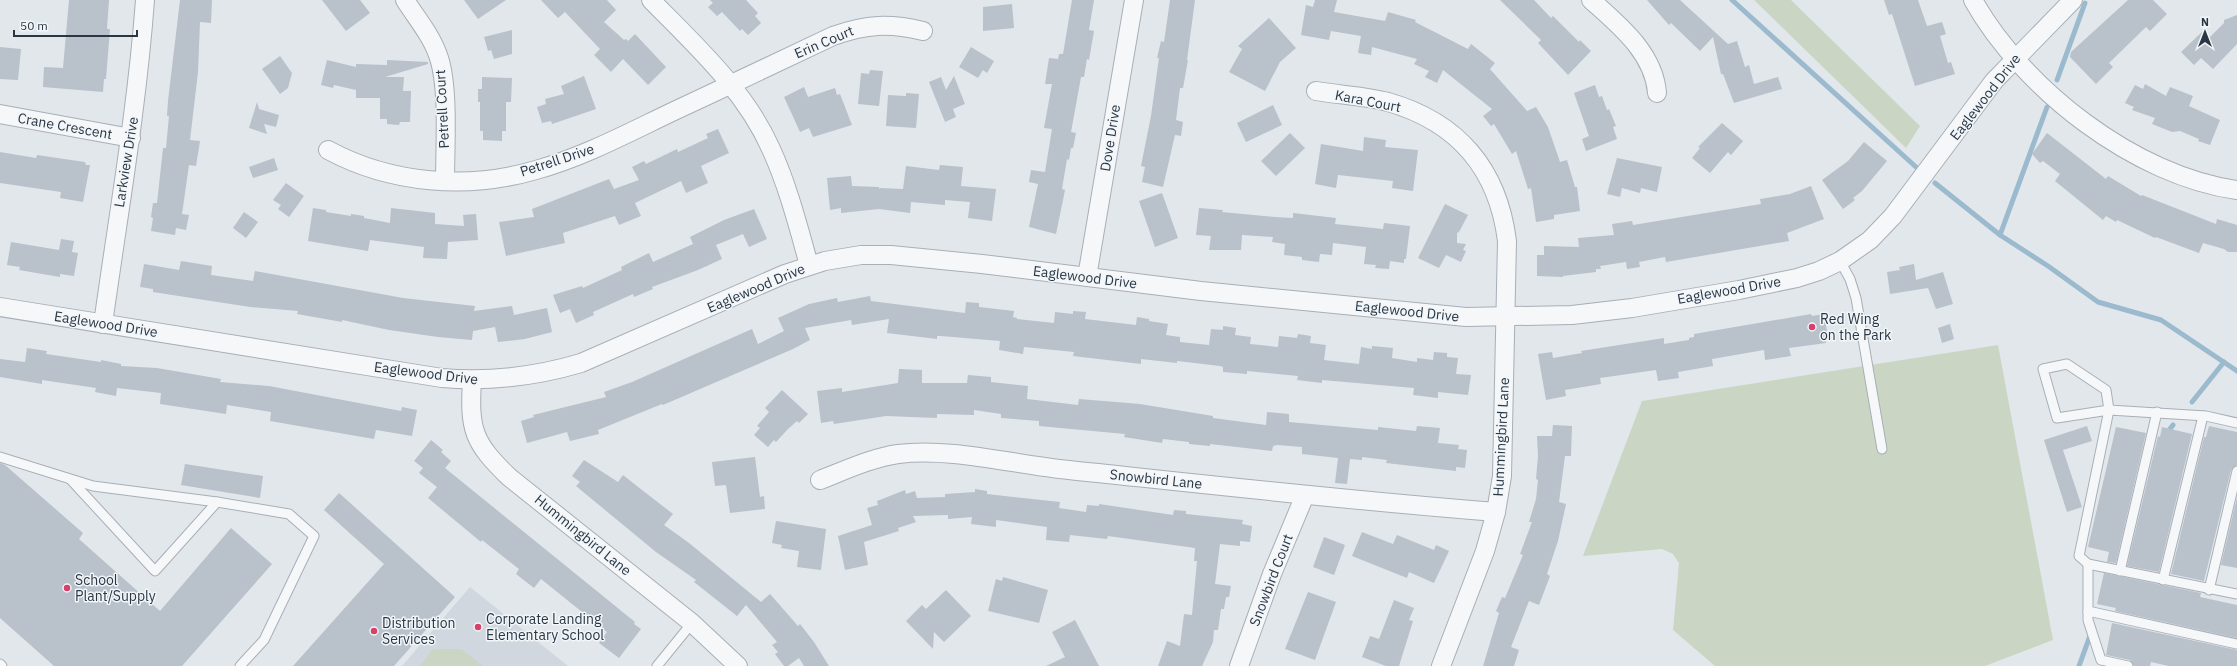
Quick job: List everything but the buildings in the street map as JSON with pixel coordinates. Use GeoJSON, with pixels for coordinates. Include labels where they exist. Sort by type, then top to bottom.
{"type":"FeatureCollection","features":[{"type":"Feature","properties":{"kind":"street","name":"Larkview Drive"},"geometry":{"type":"LineString","coordinates":[[103,324],[131,138],[141,60],[145,0]]}},
{"type":"Feature","properties":{"kind":"street","name":"Petrell Court"},"geometry":{"type":"LineString","coordinates":[[405,0],[431,39],[439,59],[444,79],[445,181]]}},
{"type":"Feature","properties":{"kind":"street"},"geometry":{"type":"LineString","coordinates":[[651,0],[718,69],[731,85],[771,147],[782,175],[809,265]]}},
{"type":"Feature","properties":{"kind":"street","name":"Dove Drive"},"geometry":{"type":"LineString","coordinates":[[1087,277],[1134,0]]}},
{"type":"Feature","properties":{"kind":"street"},"geometry":{"type":"LineString","coordinates":[[1591,0],[1621,28],[1648,60],[1653,71],[1657,93]]}},
{"type":"Feature","properties":{"kind":"street"},"geometry":{"type":"LineString","coordinates":[[1973,0],[2001,41],[2015,58],[2079,118],[2111,140],[2146,160],[2182,176],[2220,188],[2237,190]]}},
{"type":"Feature","properties":{"kind":"street","name":"Eaglewood Drive"},"geometry":{"type":"LineString","coordinates":[[0,307],[434,376],[472,380],[522,378],[549,373],[581,363],[809,265],[861,255],[891,255],[1201,291],[1458,316],[1505,318],[1572,315],[1625,309],[1739,290],[1797,278],[1819,271],[1840,261],[1870,240],[1893,216],[1994,81],[2073,0]]}},
{"type":"Feature","properties":{"kind":"street","name":"Erin Court"},"geometry":{"type":"LineString","coordinates":[[731,85],[833,36],[858,27],[880,25],[902,26],[924,31]]}},
{"type":"Feature","properties":{"kind":"street","name":"Petrell Drive"},"geometry":{"type":"LineString","coordinates":[[328,150],[347,160],[378,172],[404,178],[445,181],[496,178],[536,170],[604,144],[731,85]]}},
{"type":"Feature","properties":{"kind":"street","name":"Kara Court"},"geometry":{"type":"LineString","coordinates":[[1316,92],[1387,102],[1415,111],[1436,122],[1456,136],[1473,154],[1487,174],[1498,196],[1504,221],[1507,241],[1505,318]]}},
{"type":"Feature","properties":{"kind":"street","name":"Crane Crescent"},"geometry":{"type":"LineString","coordinates":[[0,114],[131,138]]}},
{"type":"Feature","properties":{"kind":"street","name":"Hummingbird Lane"},"geometry":{"type":"LineString","coordinates":[[1442,666],[1485,551],[1496,512],[1502,476],[1505,318]]}},
{"type":"Feature","properties":{"kind":"street","name":"Hummingbird Lane"},"geometry":{"type":"LineString","coordinates":[[472,380],[472,421],[478,439],[488,456],[509,477],[692,623],[738,666]]}},
{"type":"Feature","properties":{"kind":"street","name":"Snowbird Lane"},"geometry":{"type":"LineString","coordinates":[[820,480],[872,460],[898,454],[925,452],[1066,470],[1369,503],[1496,512]]}},
{"type":"Feature","properties":{"kind":"street","name":"Snowbird Court"},"geometry":{"type":"LineString","coordinates":[[1239,666],[1272,574],[1305,495]]}},
{"type":"Feature","properties":{"kind":"lane"},"geometry":{"type":"LineString","coordinates":[[1840,261],[1850,279],[1856,298],[1882,449]]}},
{"type":"Feature","properties":{"kind":"lane"},"geometry":{"type":"LineString","coordinates":[[2237,424],[2204,416],[2109,410],[2057,418],[2043,369],[2067,364],[2106,390],[2109,410],[2079,556],[2088,564],[2208,590],[2237,594]]}},
{"type":"Feature","properties":{"kind":"lane"},"geometry":{"type":"LineString","coordinates":[[2120,571],[2156,412]]}},
{"type":"Feature","properties":{"kind":"lane"},"geometry":{"type":"LineString","coordinates":[[2163,580],[2204,416]]}},
{"type":"Feature","properties":{"kind":"lane"},"geometry":{"type":"LineString","coordinates":[[0,457],[93,486],[217,502],[289,514],[314,536],[264,640],[240,666]]}},
{"type":"Feature","properties":{"kind":"lane"},"geometry":{"type":"LineString","coordinates":[[2208,590],[2237,471]]}},
{"type":"Feature","properties":{"kind":"lane"},"geometry":{"type":"LineString","coordinates":[[70,479],[155,571],[217,502]]}},
{"type":"Feature","properties":{"kind":"lane"},"geometry":{"type":"LineString","coordinates":[[2088,564],[2088,620],[2101,660],[2128,666]]}},
{"type":"Feature","properties":{"kind":"lane"},"geometry":{"type":"LineString","coordinates":[[2088,611],[2237,644]]}},
{"type":"Feature","properties":{"kind":"lane"},"geometry":{"type":"LineString","coordinates":[[657,666],[692,623]]}},
{"type":"Feature","properties":{"kind":"shaded area","name":"Corporate Landing Elementary School"},"geometry":{"type":"Polygon","coordinates":[[[470,587],[568,666],[402,666],[470,587]]]}},
{"type":"Feature","properties":{"kind":"green space"},"geometry":{"type":"Polygon","coordinates":[[[1754,0],[1791,0],[1920,126],[1906,148],[1754,0]]]}},
{"type":"Feature","properties":{"kind":"green space"},"geometry":{"type":"Polygon","coordinates":[[[1998,345],[2053,640],[1985,666],[1715,666],[1673,630],[1679,563],[1673,554],[1662,549],[1583,556],[1642,401],[1998,345]]]}},
{"type":"Feature","properties":{"kind":"green space"},"geometry":{"type":"Polygon","coordinates":[[[433,649],[461,649],[483,666],[420,666],[433,649]]]}},
{"type":"Feature","properties":{"kind":"waterway"},"geometry":{"type":"LineString","coordinates":[[1732,0],[1916,167]]}},
{"type":"Feature","properties":{"kind":"waterway"},"geometry":{"type":"LineString","coordinates":[[2057,80],[2085,3]]}},
{"type":"Feature","properties":{"kind":"waterway"},"geometry":{"type":"LineString","coordinates":[[2000,235],[2047,107]]}},
{"type":"Feature","properties":{"kind":"waterway"},"geometry":{"type":"LineString","coordinates":[[1935,183],[2000,235],[2048,266],[2098,302],[2161,320],[2237,371]]}},
{"type":"Feature","properties":{"kind":"waterway"},"geometry":{"type":"LineString","coordinates":[[2192,402],[2224,362]]}},
{"type":"Feature","properties":{"kind":"waterway"},"geometry":{"type":"LineString","coordinates":[[2167,433],[2173,425]]}},
{"type":"Feature","properties":{"kind":"waterway"},"geometry":{"type":"LineString","coordinates":[[2079,666],[2091,633]]}},
{"type":"Feature","properties":{"kind":"place","name":"Red Wing on the Park"},"geometry":{"type":"Point","coordinates":[1812,327]}},
{"type":"Feature","properties":{"kind":"place","name":"School Plant/Supply"},"geometry":{"type":"Point","coordinates":[67,588]}},
{"type":"Feature","properties":{"kind":"place","name":"Corporate Landing Elementary School"},"geometry":{"type":"Point","coordinates":[478,627]}},
{"type":"Feature","properties":{"kind":"place","name":"Distribution Services"},"geometry":{"type":"Point","coordinates":[374,631]}}]}
